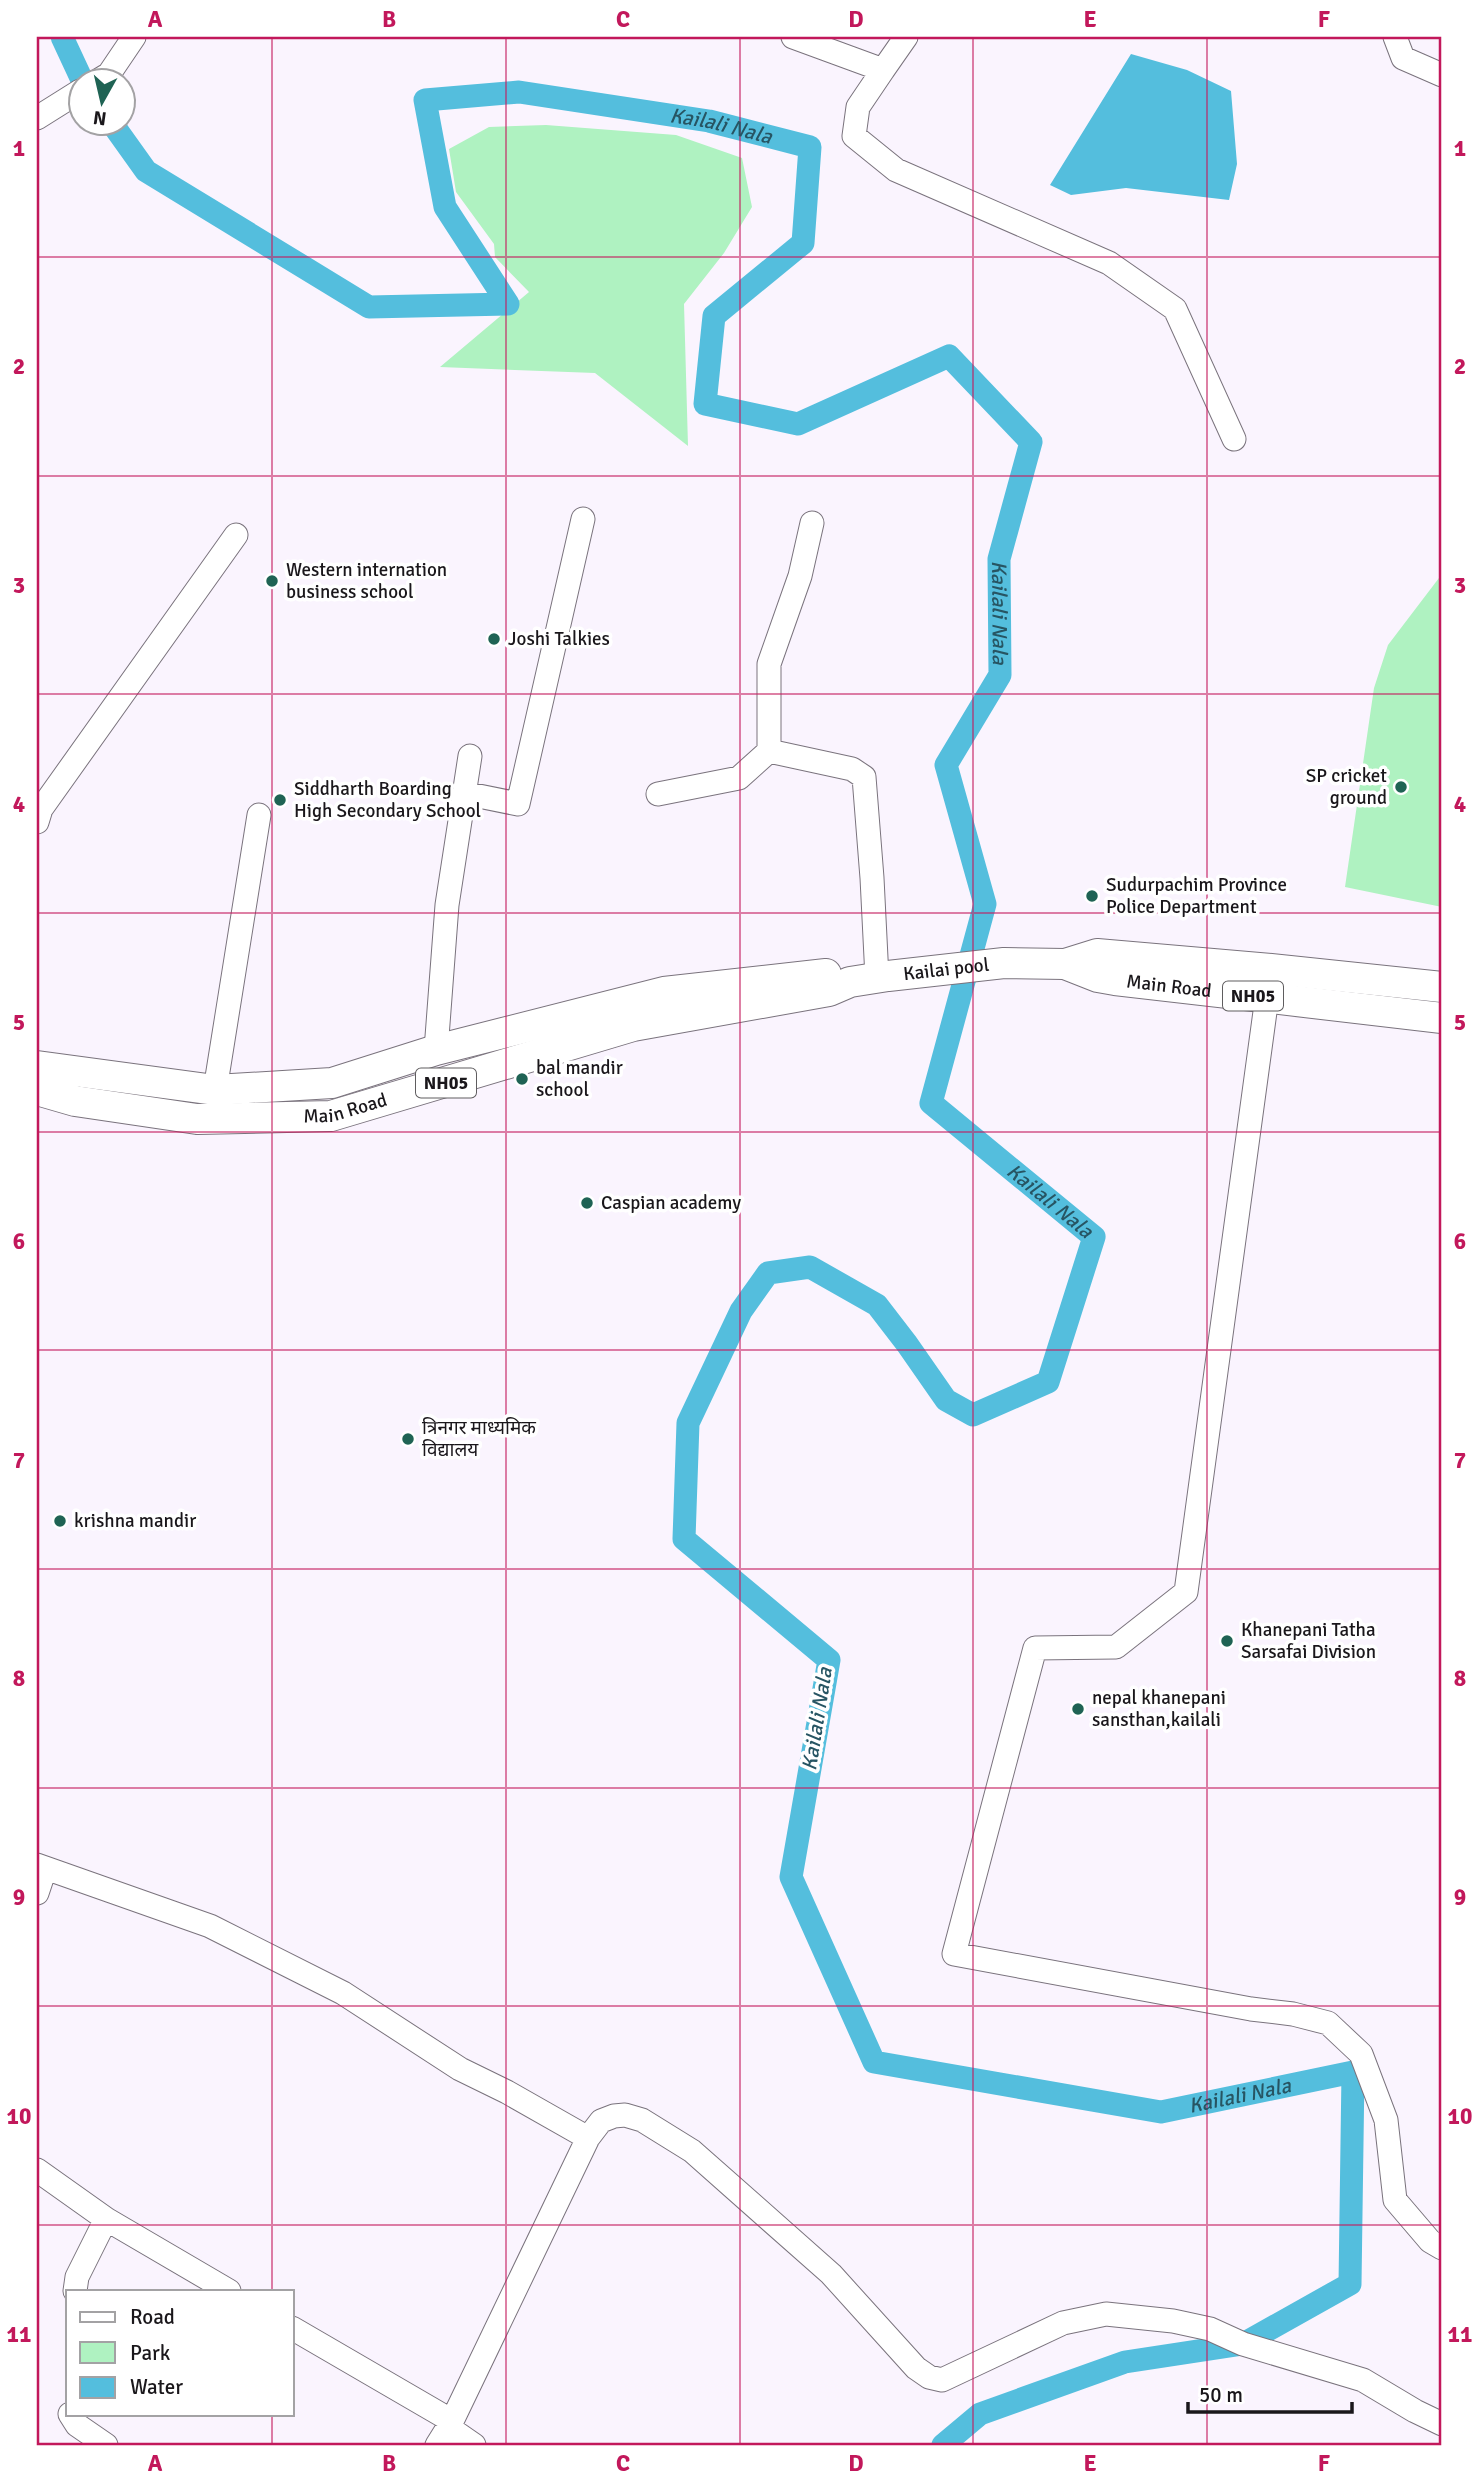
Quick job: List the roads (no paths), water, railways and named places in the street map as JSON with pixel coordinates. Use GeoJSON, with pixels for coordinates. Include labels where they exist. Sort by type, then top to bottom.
{"type":"FeatureCollection","features":[{"type":"Feature","properties":{"kind":"main road","name":"Main Road"},"geometry":{"type":"LineString","coordinates":[[1004,963],[1065,964],[1097,954],[1117,954],[1442,987]]}},
{"type":"Feature","properties":{"kind":"main road","name":"Kailai pool"},"geometry":{"type":"LineString","coordinates":[[872,979],[1004,963]]}},
{"type":"Feature","properties":{"kind":"main road","name":"Main Road"},"geometry":{"type":"LineString","coordinates":[[1065,964],[1098,977],[1115,980],[1442,1018]]}},
{"type":"Feature","properties":{"kind":"main road","name":"Main Road"},"geometry":{"type":"LineString","coordinates":[[37,1066],[215,1090],[332,1083],[436,1050],[663,992],[830,974],[872,979]]}},
{"type":"Feature","properties":{"kind":"main road","name":"Main Road"},"geometry":{"type":"LineString","coordinates":[[37,1090],[75,1101],[197,1119],[331,1116],[633,1026],[829,991],[872,979]]}},
{"type":"Feature","properties":{"kind":"street"},"geometry":{"type":"LineString","coordinates":[[112,66],[134,37]]}},
{"type":"Feature","properties":{"kind":"street"},"geometry":{"type":"LineString","coordinates":[[793,37],[883,70]]}},
{"type":"Feature","properties":{"kind":"street"},"geometry":{"type":"LineString","coordinates":[[906,37],[858,107],[855,136],[896,170],[1109,262],[1174,309],[1234,439]]}},
{"type":"Feature","properties":{"kind":"street"},"geometry":{"type":"LineString","coordinates":[[1395,37],[1403,58],[1442,75]]}},
{"type":"Feature","properties":{"kind":"street"},"geometry":{"type":"LineString","coordinates":[[37,118],[66,100]]}},
{"type":"Feature","properties":{"kind":"street"},"geometry":{"type":"LineString","coordinates":[[464,793],[518,804],[583,519]]}},
{"type":"Feature","properties":{"kind":"street"},"geometry":{"type":"LineString","coordinates":[[658,794],[739,778],[769,751],[769,664],[800,576],[812,523]]}},
{"type":"Feature","properties":{"kind":"street"},"geometry":{"type":"LineString","coordinates":[[37,822],[41,809],[236,535]]}},
{"type":"Feature","properties":{"kind":"street"},"geometry":{"type":"LineString","coordinates":[[769,751],[852,769],[864,777],[872,878],[872,979]]}},
{"type":"Feature","properties":{"kind":"street"},"geometry":{"type":"LineString","coordinates":[[436,1050],[447,905],[470,756]]}},
{"type":"Feature","properties":{"kind":"street"},"geometry":{"type":"LineString","coordinates":[[215,1090],[259,815]]}},
{"type":"Feature","properties":{"kind":"street"},"geometry":{"type":"LineString","coordinates":[[1267,997],[1186,1592],[1116,1647],[1035,1648],[954,1954],[1251,2009],[1293,2014],[1328,2023],[1361,2054],[1386,2120],[1395,2200],[1430,2241],[1442,2248]]}},
{"type":"Feature","properties":{"kind":"street"},"geometry":{"type":"LineString","coordinates":[[37,1893],[41,1867],[209,1926],[343,1993],[460,2069],[588,2138]]}},
{"type":"Feature","properties":{"kind":"street"},"geometry":{"type":"LineString","coordinates":[[445,2431],[588,2138],[601,2121],[625,2115],[642,2120],[692,2151],[831,2274],[916,2368],[929,2377],[942,2379],[1063,2323],[1106,2314],[1173,2321],[1210,2329],[1243,2344],[1363,2380],[1442,2424]]}},
{"type":"Feature","properties":{"kind":"street"},"geometry":{"type":"LineString","coordinates":[[37,2170],[106,2219],[227,2290]]}},
{"type":"Feature","properties":{"kind":"street"},"geometry":{"type":"LineString","coordinates":[[75,2290],[77,2277],[106,2219]]}},
{"type":"Feature","properties":{"kind":"street"},"geometry":{"type":"LineString","coordinates":[[294,2329],[445,2431],[474,2445]]}},
{"type":"Feature","properties":{"kind":"street"},"geometry":{"type":"LineString","coordinates":[[72,2416],[83,2431],[106,2445]]}},
{"type":"Feature","properties":{"kind":"water"},"geometry":{"type":"Polygon","coordinates":[[[1131,54],[1187,70],[1231,91],[1237,164],[1229,200],[1126,188],[1071,195],[1050,185],[1131,54]]]}},
{"type":"Feature","properties":{"kind":"waterway","name":"Kailali Nala"},"geometry":{"type":"LineString","coordinates":[[62,37],[75,66]]}},
{"type":"Feature","properties":{"kind":"waterway","name":"Kailali Nala"},"geometry":{"type":"LineString","coordinates":[[121,136],[146,171],[369,307],[508,304],[445,207],[425,100],[519,92],[709,121],[810,147],[803,243],[714,316],[705,404],[798,424],[949,356],[1031,442],[999,559],[1000,675],[946,765],[985,904],[931,1103],[1094,1237],[1048,1382],[973,1415],[946,1400],[877,1305],[810,1267],[768,1273],[741,1311],[688,1423],[684,1539],[829,1660],[791,1877],[874,2062],[1161,2112],[1353,2072],[1350,2284],[1243,2344],[1125,2362],[980,2414],[943,2445]]}},
{"type":"Feature","properties":{"kind":"place","name":"Western internation business school"},"geometry":{"type":"Point","coordinates":[272,581]}},
{"type":"Feature","properties":{"kind":"place","name":"Joshi Talkies"},"geometry":{"type":"Point","coordinates":[494,639]}},
{"type":"Feature","properties":{"kind":"place","name":"SP cricket ground"},"geometry":{"type":"Point","coordinates":[1401,787]}},
{"type":"Feature","properties":{"kind":"place","name":"Siddharth Boarding High Secondary School"},"geometry":{"type":"Point","coordinates":[280,800]}},
{"type":"Feature","properties":{"kind":"place","name":"Sudurpachim Province Police Department"},"geometry":{"type":"Point","coordinates":[1092,896]}},
{"type":"Feature","properties":{"kind":"place","name":"bal mandir school"},"geometry":{"type":"Point","coordinates":[522,1079]}},
{"type":"Feature","properties":{"kind":"place","name":"Caspian academy"},"geometry":{"type":"Point","coordinates":[587,1203]}},
{"type":"Feature","properties":{"kind":"place","name":"त्रिनगर माध्यमिक विद्यालय"},"geometry":{"type":"Point","coordinates":[408,1439]}},
{"type":"Feature","properties":{"kind":"place","name":"krishna mandir"},"geometry":{"type":"Point","coordinates":[60,1521]}},
{"type":"Feature","properties":{"kind":"place","name":"Khanepani Tatha Sarsafai Division"},"geometry":{"type":"Point","coordinates":[1227,1641]}},
{"type":"Feature","properties":{"kind":"place","name":"nepal khanepani sansthan,kailali"},"geometry":{"type":"Point","coordinates":[1078,1709]}}]}
